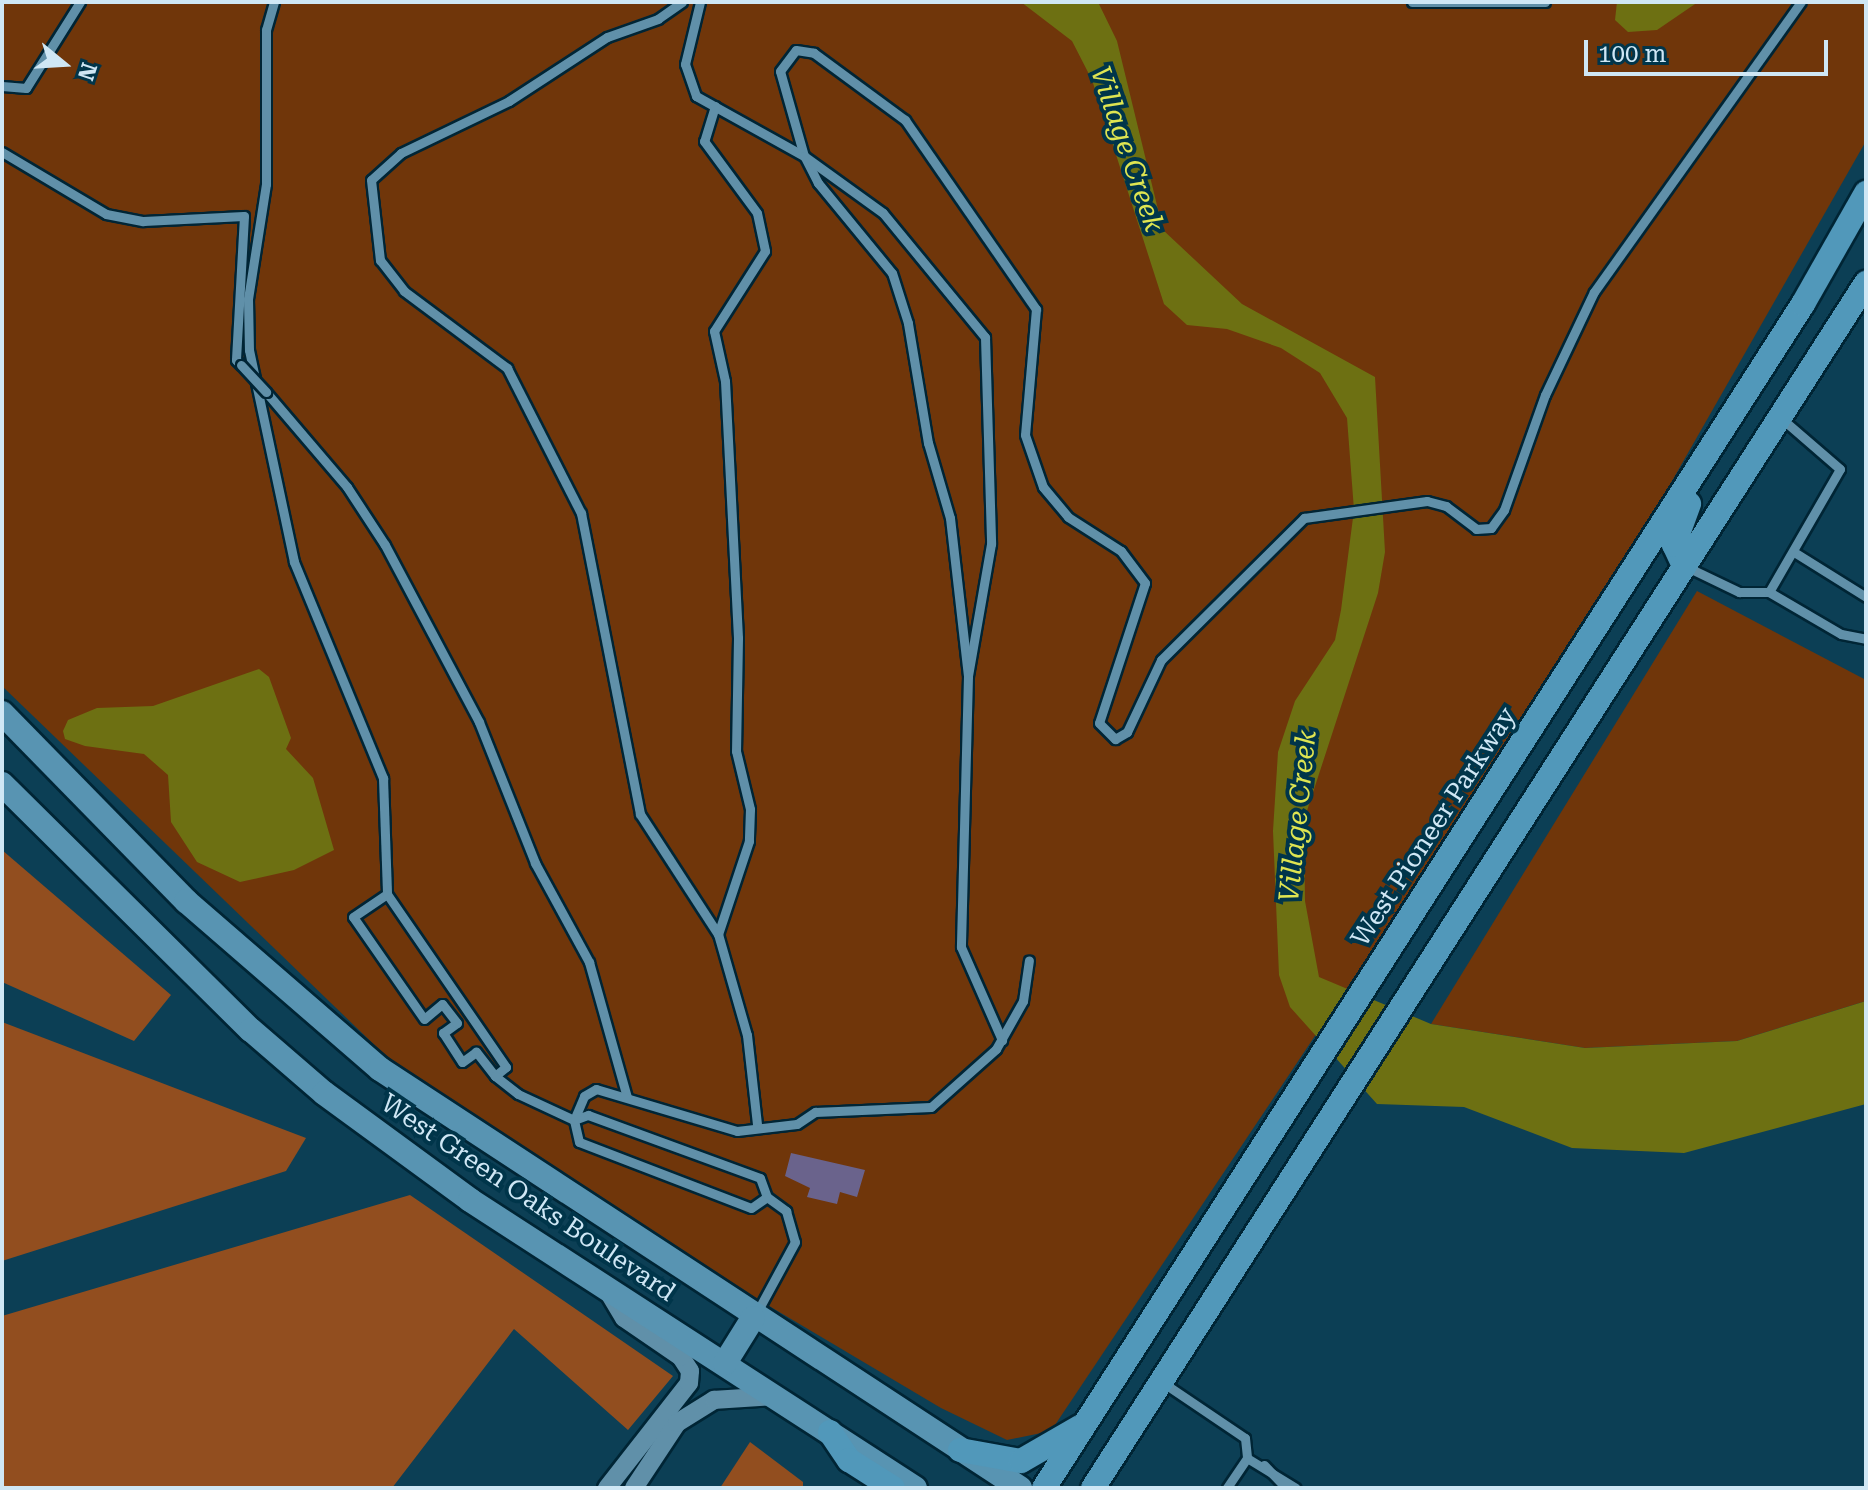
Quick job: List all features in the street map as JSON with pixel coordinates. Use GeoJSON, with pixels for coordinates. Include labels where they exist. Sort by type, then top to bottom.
{"type":"FeatureCollection","features":[{"type":"Feature","properties":{"kind":"main road","name":"West Pioneer Parkway"},"geometry":{"type":"LineString","coordinates":[[1044,1488],[1749,389],[1866,193]]}},
{"type":"Feature","properties":{"kind":"main road"},"geometry":{"type":"LineString","coordinates":[[1093,1488],[1684,566],[1782,419],[1866,283]]}},
{"type":"Feature","properties":{"kind":"main road"},"geometry":{"type":"LineString","coordinates":[[1684,566],[1675,556],[1676,528],[1737,426],[1749,389]]}},
{"type":"Feature","properties":{"kind":"main road","name":"West Green Oaks Boulevard"},"geometry":{"type":"LineString","coordinates":[[2,713],[186,901],[332,1030],[484,1139],[753,1318],[1020,1488]]}},
{"type":"Feature","properties":{"kind":"main road"},"geometry":{"type":"LineString","coordinates":[[1520,746],[1555,769]]}},
{"type":"Feature","properties":{"kind":"main road","name":"West Green Oaks Boulevard"},"geometry":{"type":"LineString","coordinates":[[2,784],[251,1030],[324,1093],[470,1200],[915,1488]]}},
{"type":"Feature","properties":{"kind":"main road"},"geometry":{"type":"LineString","coordinates":[[725,1363],[753,1318]]}},
{"type":"Feature","properties":{"kind":"main road"},"geometry":{"type":"LineString","coordinates":[[960,1450],[1021,1461],[1089,1421]]}},
{"type":"Feature","properties":{"kind":"main road"},"geometry":{"type":"LineString","coordinates":[[830,1432],[849,1460],[893,1488]]}},
{"type":"Feature","properties":{"kind":"street"},"geometry":{"type":"LineString","coordinates":[[603,1284],[624,1318],[681,1357],[690,1371],[689,1383],[653,1443],[634,1488]]}},
{"type":"Feature","properties":{"kind":"street"},"geometry":{"type":"LineString","coordinates":[[607,1488],[677,1423],[714,1400],[774,1396]]}},
{"type":"Feature","properties":{"kind":"lane"},"geometry":{"type":"LineString","coordinates":[[2,86],[26,88],[80,2]]}},
{"type":"Feature","properties":{"kind":"lane"},"geometry":{"type":"LineString","coordinates":[[274,2],[266,30],[266,184],[248,299],[249,350],[294,562],[383,778],[387,894],[506,1067],[495,1076]]}},
{"type":"Feature","properties":{"kind":"lane"},"geometry":{"type":"LineString","coordinates":[[682,2],[658,19],[607,37],[509,101],[401,153],[371,180],[380,260],[404,291],[507,368],[574,499],[640,814],[718,934],[747,1035],[757,1124]]}},
{"type":"Feature","properties":{"kind":"lane"},"geometry":{"type":"LineString","coordinates":[[700,2],[685,64],[696,96],[804,156],[883,213],[985,337],[991,544],[968,676]]}},
{"type":"Feature","properties":{"kind":"lane"},"geometry":{"type":"LineString","coordinates":[[1412,2],[1545,2]]}},
{"type":"Feature","properties":{"kind":"lane"},"geometry":{"type":"LineString","coordinates":[[1002,1040],[961,947],[968,676],[950,518],[928,443],[908,323],[892,273],[818,183],[804,156],[780,71],[796,50],[814,53],[905,120],[1036,309],[1025,435],[1043,487],[1068,517],[1121,551],[1145,583],[1099,723],[1108,736],[1127,732],[1161,660],[1248,570],[1304,518],[1406,507],[1427,501],[1446,506],[1476,529],[1491,528],[1504,510],[1545,395],[1594,292],[1801,2]]}},
{"type":"Feature","properties":{"kind":"lane"},"geometry":{"type":"LineString","coordinates":[[715,106],[704,141],[757,213],[765,251],[714,331],[725,381],[735,577],[736,751],[750,809],[749,841],[718,934]]}},
{"type":"Feature","properties":{"kind":"lane"},"geometry":{"type":"LineString","coordinates":[[2,152],[106,214],[143,221],[244,216],[236,360],[347,487],[385,545],[479,722],[535,863],[589,962],[627,1097]]}},
{"type":"Feature","properties":{"kind":"lane"},"geometry":{"type":"LineString","coordinates":[[1769,592],[1840,469],[1782,419]]}},
{"type":"Feature","properties":{"kind":"lane"},"geometry":{"type":"LineString","coordinates":[[1794,552],[1866,597]]}},
{"type":"Feature","properties":{"kind":"lane"},"geometry":{"type":"LineString","coordinates":[[1684,566],[1739,592],[1769,592],[1841,634],[1866,639]]}},
{"type":"Feature","properties":{"kind":"lane"},"geometry":{"type":"LineString","coordinates":[[387,894],[353,917],[424,1019],[442,1004],[457,1023],[443,1033],[462,1062],[476,1052],[495,1076],[574,1120],[588,1115],[760,1178],[767,1197],[786,1211],[795,1242],[753,1318]]}},
{"type":"Feature","properties":{"kind":"lane"},"geometry":{"type":"LineString","coordinates":[[767,1197],[751,1208],[579,1142],[574,1120],[584,1096],[596,1089],[737,1131],[757,1124],[797,1124],[815,1112],[931,1107],[1002,1040],[1023,1001],[1029,960]]}},
{"type":"Feature","properties":{"kind":"lane"},"geometry":{"type":"LineString","coordinates":[[1162,1381],[1245,1438],[1247,1458],[1227,1488]]}},
{"type":"Feature","properties":{"kind":"lane"},"geometry":{"type":"LineString","coordinates":[[1247,1458],[1263,1464],[1296,1488]]}},
{"type":"Feature","properties":{"kind":"lane"},"geometry":{"type":"LineString","coordinates":[[1263,1464],[1286,1488]]}},
{"type":"Feature","properties":{"kind":"shaded area"},"geometry":{"type":"Polygon","coordinates":[[[2,2],[1866,2],[1866,141],[1628,558],[1397,913],[1051,1431],[1007,1440],[941,1408],[695,1262],[388,1058],[2,686],[2,2]]]}},
{"type":"Feature","properties":{"kind":"shaded area"},"geometry":{"type":"Polygon","coordinates":[[[1697,591],[1866,680],[1866,1001],[1737,1041],[1585,1048],[1431,1024],[1697,591]]]}},
{"type":"Feature","properties":{"kind":"shaded area"},"geometry":{"type":"Polygon","coordinates":[[[2,850],[171,995],[134,1041],[2,982],[2,850]]]}},
{"type":"Feature","properties":{"kind":"shaded area"},"geometry":{"type":"Polygon","coordinates":[[[2,1022],[306,1138],[286,1171],[2,1261],[2,1022]]]}},
{"type":"Feature","properties":{"kind":"shaded area"},"geometry":{"type":"Polygon","coordinates":[[[410,1195],[673,1376],[628,1430],[514,1329],[392,1488],[2,1488],[2,1316],[410,1195]]]}},
{"type":"Feature","properties":{"kind":"shaded area"},"geometry":{"type":"Polygon","coordinates":[[[750,1442],[803,1482],[803,1488],[720,1488],[750,1442]]]}},
{"type":"Feature","properties":{"kind":"water","name":"Village Creek"},"geometry":{"type":"Polygon","coordinates":[[[1021,2],[1098,2],[1117,41],[1163,230],[1242,304],[1375,377],[1385,552],[1378,593],[1304,820],[1305,901],[1319,977],[1431,1024],[1585,1048],[1737,1041],[1866,1001],[1866,1104],[1684,1153],[1572,1148],[1464,1107],[1377,1104],[1290,1007],[1279,975],[1273,831],[1278,752],[1295,701],[1335,640],[1354,510],[1347,418],[1320,373],[1281,348],[1227,329],[1187,325],[1164,304],[1092,80],[1072,41],[1021,2]]]}},
{"type":"Feature","properties":{"kind":"water"},"geometry":{"type":"Polygon","coordinates":[[[1617,2],[1698,2],[1657,30],[1628,32],[1615,20],[1617,2]]]}},
{"type":"Feature","properties":{"kind":"water"},"geometry":{"type":"Polygon","coordinates":[[[259,669],[269,677],[291,738],[286,749],[313,778],[334,850],[294,870],[240,882],[197,862],[171,822],[168,775],[144,754],[85,746],[65,739],[63,731],[68,720],[97,708],[153,706],[259,669]]]}},
{"type":"Feature","properties":{"kind":"building"},"geometry":{"type":"Polygon","coordinates":[[[791,1153],[865,1170],[857,1197],[840,1192],[837,1204],[807,1197],[810,1188],[785,1176],[791,1153]]]}}]}
